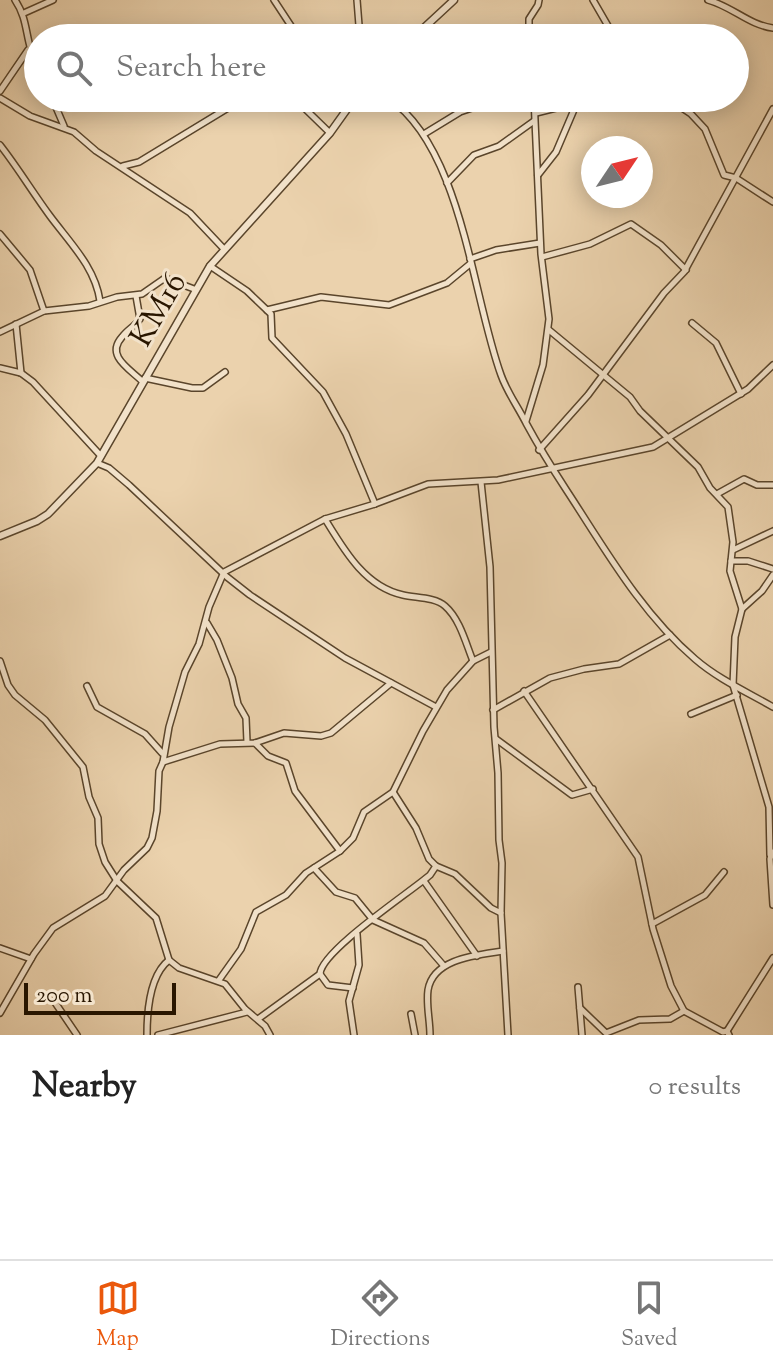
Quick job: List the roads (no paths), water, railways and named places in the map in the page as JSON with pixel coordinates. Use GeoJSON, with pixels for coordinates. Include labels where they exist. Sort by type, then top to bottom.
{"type":"FeatureCollection","features":[{"type":"Feature","properties":{"kind":"street"},"geometry":{"type":"LineString","coordinates":[[15,0],[24,13],[25,24]]}},
{"type":"Feature","properties":{"kind":"street"},"geometry":{"type":"LineString","coordinates":[[24,13],[53,0]]}},
{"type":"Feature","properties":{"kind":"street"},"geometry":{"type":"LineString","coordinates":[[274,0],[290,24]]}},
{"type":"Feature","properties":{"kind":"street"},"geometry":{"type":"LineString","coordinates":[[357,0],[359,24]]}},
{"type":"Feature","properties":{"kind":"street"},"geometry":{"type":"LineString","coordinates":[[428,24],[454,0]]}},
{"type":"Feature","properties":{"kind":"street"},"geometry":{"type":"LineString","coordinates":[[529,24],[539,0]]}},
{"type":"Feature","properties":{"kind":"street"},"geometry":{"type":"LineString","coordinates":[[593,0],[607,24]]}},
{"type":"Feature","properties":{"kind":"street"},"geometry":{"type":"LineString","coordinates":[[708,0],[732,8],[763,27],[773,28]]}},
{"type":"Feature","properties":{"kind":"street"},"geometry":{"type":"LineString","coordinates":[[0,91],[24,56]]}},
{"type":"Feature","properties":{"kind":"street"},"geometry":{"type":"LineString","coordinates":[[0,98],[30,116],[65,127],[83,139],[96,151],[190,213],[224,249]]}},
{"type":"Feature","properties":{"kind":"street"},"geometry":{"type":"LineString","coordinates":[[536,472],[540,452],[664,293],[686,270],[748,150],[773,109]]}},
{"type":"Feature","properties":{"kind":"street"},"geometry":{"type":"LineString","coordinates":[[58,112],[65,127]]}},
{"type":"Feature","properties":{"kind":"street"},"geometry":{"type":"LineString","coordinates":[[122,166],[139,162],[221,112]]}},
{"type":"Feature","properties":{"kind":"street"},"geometry":{"type":"LineString","coordinates":[[308,112],[330,133]]}},
{"type":"Feature","properties":{"kind":"street","name":"KM16"},"geometry":{"type":"LineString","coordinates":[[0,536],[48,514],[99,460],[194,289],[210,266],[330,133],[345,112]]}},
{"type":"Feature","properties":{"kind":"street"},"geometry":{"type":"LineString","coordinates":[[406,112],[424,134],[447,183],[502,378],[540,452],[644,605],[670,635],[697,661],[773,707]]}},
{"type":"Feature","properties":{"kind":"street"},"geometry":{"type":"LineString","coordinates":[[424,134],[460,112]]}},
{"type":"Feature","properties":{"kind":"street"},"geometry":{"type":"LineString","coordinates":[[526,423],[543,365],[549,330],[541,257],[534,121],[536,113],[540,112]]}},
{"type":"Feature","properties":{"kind":"street"},"geometry":{"type":"LineString","coordinates":[[537,176],[556,152],[572,112]]}},
{"type":"Feature","properties":{"kind":"street"},"geometry":{"type":"LineString","coordinates":[[688,112],[704,128],[722,173],[736,178],[773,202]]}},
{"type":"Feature","properties":{"kind":"street"},"geometry":{"type":"LineString","coordinates":[[447,183],[474,155],[499,146],[534,121]]}},
{"type":"Feature","properties":{"kind":"street"},"geometry":{"type":"LineString","coordinates":[[0,145],[82,255],[100,301]]}},
{"type":"Feature","properties":{"kind":"street"},"geometry":{"type":"LineString","coordinates":[[541,257],[590,244],[631,224],[661,245],[686,270]]}},
{"type":"Feature","properties":{"kind":"street"},"geometry":{"type":"LineString","coordinates":[[0,234],[30,270],[44,311]]}},
{"type":"Feature","properties":{"kind":"street"},"geometry":{"type":"LineString","coordinates":[[267,310],[321,297],[389,305],[417,297],[457,276],[470,261],[496,250],[540,243]]}},
{"type":"Feature","properties":{"kind":"street"},"geometry":{"type":"LineString","coordinates":[[210,266],[247,291],[267,310],[272,319],[272,338],[312,379],[333,409],[375,504]]}},
{"type":"Feature","properties":{"kind":"street"},"geometry":{"type":"LineString","coordinates":[[457,276],[475,279]]}},
{"type":"Feature","properties":{"kind":"street"},"geometry":{"type":"LineString","coordinates":[[0,332],[44,311],[136,296],[165,278],[194,289]]}},
{"type":"Feature","properties":{"kind":"street"},"geometry":{"type":"LineString","coordinates":[[136,296],[140,319],[115,346],[121,362],[144,380],[192,388],[203,388],[225,372]]}},
{"type":"Feature","properties":{"kind":"street"},"geometry":{"type":"LineString","coordinates":[[692,323],[716,343],[741,394]]}},
{"type":"Feature","properties":{"kind":"street"},"geometry":{"type":"LineString","coordinates":[[16,324],[21,373]]}},
{"type":"Feature","properties":{"kind":"street"},"geometry":{"type":"LineString","coordinates":[[549,330],[630,397],[698,467],[710,488],[728,507],[733,550],[730,571],[742,609],[735,637],[733,685],[769,807],[773,905]]}},
{"type":"Feature","properties":{"kind":"street"},"geometry":{"type":"LineString","coordinates":[[0,1013],[53,928],[105,896],[124,870],[147,848],[157,811],[159,771],[185,672],[199,644],[224,572],[325,519],[433,483],[481,482],[653,447],[741,394],[773,365]]}},
{"type":"Feature","properties":{"kind":"street"},"geometry":{"type":"LineString","coordinates":[[0,368],[21,373],[42,391],[99,460],[238,586],[345,658],[436,707]]}},
{"type":"Feature","properties":{"kind":"street"},"geometry":{"type":"LineString","coordinates":[[717,494],[744,479],[757,485],[773,485]]}},
{"type":"Feature","properties":{"kind":"street"},"geometry":{"type":"LineString","coordinates":[[481,482],[490,567],[493,710],[508,1035]]}},
{"type":"Feature","properties":{"kind":"street"},"geometry":{"type":"LineString","coordinates":[[325,519],[351,559],[383,587],[446,606],[473,661]]}},
{"type":"Feature","properties":{"kind":"street"},"geometry":{"type":"LineString","coordinates":[[733,550],[773,531]]}},
{"type":"Feature","properties":{"kind":"street"},"geometry":{"type":"LineString","coordinates":[[731,561],[748,561],[773,572],[762,591],[742,609]]}},
{"type":"Feature","properties":{"kind":"street"},"geometry":{"type":"LineString","coordinates":[[206,623],[217,640],[232,678],[238,704],[246,718],[247,742]]}},
{"type":"Feature","properties":{"kind":"street"},"geometry":{"type":"LineString","coordinates":[[493,710],[550,678],[619,664],[670,635]]}},
{"type":"Feature","properties":{"kind":"street"},"geometry":{"type":"LineString","coordinates":[[223,980],[256,912],[286,895],[357,833],[364,812],[393,792],[447,690],[473,661],[491,652]]}},
{"type":"Feature","properties":{"kind":"street"},"geometry":{"type":"LineString","coordinates":[[0,661],[15,695],[45,720],[83,767],[98,818],[101,853],[117,881],[153,913],[169,960],[179,968],[223,980],[247,1012],[258,1019],[270,1035]]}},
{"type":"Feature","properties":{"kind":"street"},"geometry":{"type":"LineString","coordinates":[[163,762],[220,744],[255,743],[284,733],[321,736],[331,733],[391,683]]}},
{"type":"Feature","properties":{"kind":"street"},"geometry":{"type":"LineString","coordinates":[[87,686],[97,707],[145,734],[163,753]]}},
{"type":"Feature","properties":{"kind":"street"},"geometry":{"type":"LineString","coordinates":[[524,691],[638,857],[652,924],[671,986],[684,1011],[724,1033],[773,958]]}},
{"type":"Feature","properties":{"kind":"street"},"geometry":{"type":"LineString","coordinates":[[691,714],[737,695]]}},
{"type":"Feature","properties":{"kind":"street"},"geometry":{"type":"LineString","coordinates":[[495,738],[567,792],[576,795],[593,789]]}},
{"type":"Feature","properties":{"kind":"street"},"geometry":{"type":"LineString","coordinates":[[255,743],[268,756],[286,763],[295,791],[340,851]]}},
{"type":"Feature","properties":{"kind":"street"},"geometry":{"type":"LineString","coordinates":[[393,792],[416,828],[429,859],[436,866],[455,874],[491,908],[501,913]]}},
{"type":"Feature","properties":{"kind":"street"},"geometry":{"type":"LineString","coordinates":[[353,988],[328,985],[320,969],[329,956],[424,881],[436,866]]}},
{"type":"Feature","properties":{"kind":"street"},"geometry":{"type":"LineString","coordinates":[[314,868],[336,892],[355,898],[373,920],[424,943],[444,966]]}},
{"type":"Feature","properties":{"kind":"street"},"geometry":{"type":"LineString","coordinates":[[652,924],[705,895],[724,872]]}},
{"type":"Feature","properties":{"kind":"street"},"geometry":{"type":"LineString","coordinates":[[424,881],[477,956]]}},
{"type":"Feature","properties":{"kind":"street"},"geometry":{"type":"LineString","coordinates":[[354,1035],[349,1009],[359,965],[357,933]]}},
{"type":"Feature","properties":{"kind":"street"},"geometry":{"type":"LineString","coordinates":[[0,948],[31,959]]}},
{"type":"Feature","properties":{"kind":"street"},"geometry":{"type":"LineString","coordinates":[[430,1035],[428,987],[433,977],[444,966],[503,951]]}},
{"type":"Feature","properties":{"kind":"street"},"geometry":{"type":"LineString","coordinates":[[147,1035],[155,981],[159,970],[169,960]]}},
{"type":"Feature","properties":{"kind":"street"},"geometry":{"type":"LineString","coordinates":[[258,1019],[320,974]]}},
{"type":"Feature","properties":{"kind":"street"},"geometry":{"type":"LineString","coordinates":[[578,987],[582,1035]]}},
{"type":"Feature","properties":{"kind":"street"},"geometry":{"type":"LineString","coordinates":[[54,1001],[77,1035]]}},
{"type":"Feature","properties":{"kind":"street"},"geometry":{"type":"LineString","coordinates":[[580,1008],[606,1033],[639,1020],[666,1020],[684,1011]]}},
{"type":"Feature","properties":{"kind":"street"},"geometry":{"type":"LineString","coordinates":[[158,1035],[247,1012]]}},
{"type":"Feature","properties":{"kind":"street"},"geometry":{"type":"LineString","coordinates":[[411,1014],[415,1035]]}}]}
